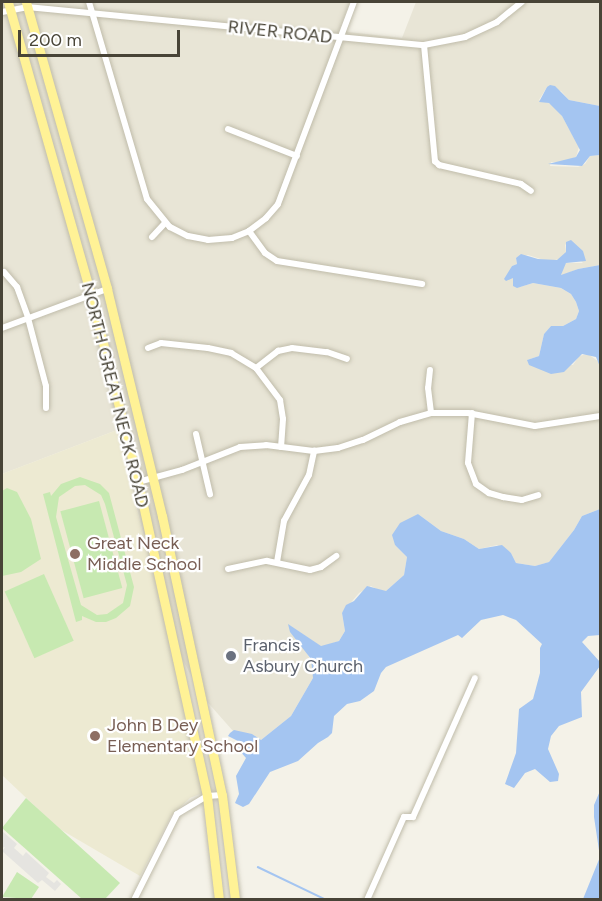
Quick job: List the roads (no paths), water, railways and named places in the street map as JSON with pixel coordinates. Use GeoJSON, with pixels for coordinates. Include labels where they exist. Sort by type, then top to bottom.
{"type":"FeatureCollection","features":[{"type":"Feature","properties":{"kind":"main road","name":"NORTH GREAT NECK ROAD"},"geometry":{"type":"LineString","coordinates":[[27,4],[107,290],[153,477],[222,795],[235,900]]}},
{"type":"Feature","properties":{"kind":"main road","name":"NORTH GREAT NECK ROAD"},"geometry":{"type":"LineString","coordinates":[[7,7],[91,295],[138,482],[207,796],[219,900]]}},
{"type":"Feature","properties":{"kind":"street"},"geometry":{"type":"LineString","coordinates":[[89,2],[143,190],[152,208],[165,223],[188,236],[208,240],[231,238],[249,231],[266,219],[278,204],[354,2]]}},
{"type":"Feature","properties":{"kind":"street","name":"RIVER ROAD"},"geometry":{"type":"LineString","coordinates":[[7,7],[27,4],[341,39],[424,45],[465,37],[497,22],[522,2]]}},
{"type":"Feature","properties":{"kind":"street"},"geometry":{"type":"LineString","coordinates":[[424,45],[435,161],[439,165],[520,184],[531,191]]}},
{"type":"Feature","properties":{"kind":"street"},"geometry":{"type":"LineString","coordinates":[[228,129],[297,156]]}},
{"type":"Feature","properties":{"kind":"street"},"geometry":{"type":"LineString","coordinates":[[152,237],[165,223]]}},
{"type":"Feature","properties":{"kind":"street"},"geometry":{"type":"LineString","coordinates":[[249,231],[265,254],[277,261],[422,284]]}},
{"type":"Feature","properties":{"kind":"street"},"geometry":{"type":"LineString","coordinates":[[4,272],[17,287],[28,318],[46,386],[46,408]]}},
{"type":"Feature","properties":{"kind":"street"},"geometry":{"type":"LineString","coordinates":[[2,328],[107,290]]}},
{"type":"Feature","properties":{"kind":"street"},"geometry":{"type":"LineString","coordinates":[[148,348],[161,343],[208,348],[231,353],[256,368],[280,400],[284,419],[281,447]]}},
{"type":"Feature","properties":{"kind":"street"},"geometry":{"type":"LineString","coordinates":[[256,368],[278,351],[292,348],[327,352],[347,359]]}},
{"type":"Feature","properties":{"kind":"street"},"geometry":{"type":"LineString","coordinates":[[430,370],[428,388],[431,413]]}},
{"type":"Feature","properties":{"kind":"street"},"geometry":{"type":"LineString","coordinates":[[138,482],[202,462],[240,447],[260,444],[314,451],[350,445],[400,423],[431,413],[472,413],[535,426],[600,416]]}},
{"type":"Feature","properties":{"kind":"street"},"geometry":{"type":"LineString","coordinates":[[472,413],[468,463],[476,484],[489,493],[503,497],[522,500],[538,495]]}},
{"type":"Feature","properties":{"kind":"street"},"geometry":{"type":"LineString","coordinates":[[196,434],[210,494]]}},
{"type":"Feature","properties":{"kind":"street"},"geometry":{"type":"LineString","coordinates":[[277,562],[284,521],[309,475],[314,451]]}},
{"type":"Feature","properties":{"kind":"street"},"geometry":{"type":"LineString","coordinates":[[228,569],[255,562],[277,562],[310,570],[321,567],[336,556]]}},
{"type":"Feature","properties":{"kind":"street"},"geometry":{"type":"LineString","coordinates":[[367,900],[404,817],[413,817],[475,678]]}},
{"type":"Feature","properties":{"kind":"street"},"geometry":{"type":"LineString","coordinates":[[134,900],[177,814],[207,796],[222,795]]}},
{"type":"Feature","properties":{"kind":"water"},"geometry":{"type":"Polygon","coordinates":[[[550,85],[555,86],[569,100],[600,106],[600,155],[590,156],[582,166],[548,164],[576,157],[580,150],[562,116],[549,103],[539,102],[550,85]]]}},
{"type":"Feature","properties":{"kind":"water"},"geometry":{"type":"Polygon","coordinates":[[[571,240],[583,251],[586,261],[566,263],[561,275],[600,265],[600,367],[596,357],[582,354],[564,372],[551,374],[529,365],[527,360],[539,356],[544,334],[551,326],[563,326],[576,319],[579,311],[576,302],[571,294],[561,288],[533,283],[517,288],[513,286],[513,278],[506,281],[504,279],[512,266],[517,264],[516,258],[521,254],[538,259],[557,260],[566,252],[566,242],[571,240]]]}},
{"type":"Feature","properties":{"kind":"water"},"geometry":{"type":"Polygon","coordinates":[[[600,509],[600,635],[588,636],[582,642],[600,662],[600,666],[581,692],[582,717],[559,726],[551,736],[548,749],[559,774],[558,781],[550,782],[535,769],[525,773],[514,788],[505,784],[516,753],[519,709],[533,699],[540,673],[542,644],[516,620],[503,615],[481,620],[462,638],[458,635],[386,667],[374,691],[360,701],[347,704],[334,716],[332,733],[328,737],[298,761],[270,772],[249,804],[243,807],[235,803],[239,794],[236,776],[246,758],[239,750],[238,741],[228,736],[234,730],[252,734],[261,740],[291,716],[313,678],[311,659],[290,632],[288,624],[321,646],[339,641],[345,631],[342,613],[346,605],[354,601],[367,586],[386,591],[404,575],[407,557],[395,545],[392,535],[400,523],[418,514],[441,531],[464,539],[479,549],[502,545],[511,553],[516,563],[535,566],[549,562],[582,516],[600,509]]]}},
{"type":"Feature","properties":{"kind":"water"},"geometry":{"type":"Polygon","coordinates":[[[600,791],[600,857],[594,805],[600,791]]]}},
{"type":"Feature","properties":{"kind":"water"},"geometry":{"type":"Polygon","coordinates":[[[600,857],[600,899],[583,899],[600,857]]]}},
{"type":"Feature","properties":{"kind":"waterway"},"geometry":{"type":"LineString","coordinates":[[258,867],[327,900]]}},
{"type":"Feature","properties":{"kind":"place","name":"Great Neck Middle School"},"geometry":{"type":"Point","coordinates":[75,554]}},
{"type":"Feature","properties":{"kind":"place","name":"Francis Asbury Church"},"geometry":{"type":"Point","coordinates":[231,656]}},
{"type":"Feature","properties":{"kind":"place","name":"John B Dey Elementary School"},"geometry":{"type":"Point","coordinates":[95,736]}}]}
